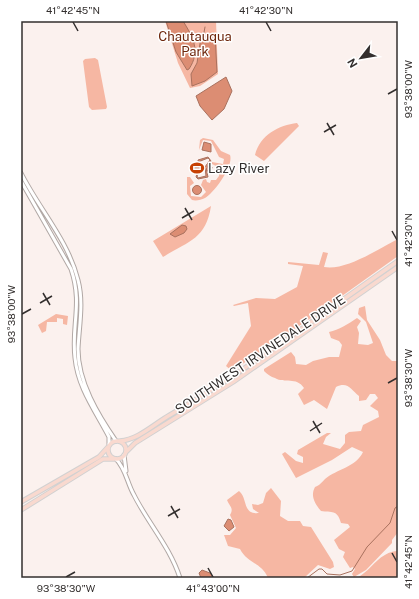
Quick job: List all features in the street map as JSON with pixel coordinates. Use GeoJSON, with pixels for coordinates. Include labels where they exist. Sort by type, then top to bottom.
{"type":"FeatureCollection","features":[{"type":"Feature","properties":{"kind":"main road","name":"SOUTHWEST IRVINEDALE DRIVE"},"geometry":{"type":"LineString","coordinates":[[21,502],[99,457],[109,446],[118,441],[133,439],[199,398],[398,261]]}},
{"type":"Feature","properties":{"kind":"main road","name":"SOUTHWEST IRVINEDALE DRIVE"},"geometry":{"type":"LineString","coordinates":[[21,510],[103,459],[115,459],[125,454],[135,443],[207,399],[398,267]]}},
{"type":"Feature","properties":{"kind":"main road"},"geometry":{"type":"LineString","coordinates":[[342,300],[344,304]]}},
{"type":"Feature","properties":{"kind":"main road"},"geometry":{"type":"LineString","coordinates":[[118,441],[124,444],[125,454]]}},
{"type":"Feature","properties":{"kind":"main road"},"geometry":{"type":"LineString","coordinates":[[109,446],[109,454],[115,459]]}},
{"type":"Feature","properties":{"kind":"street"},"geometry":{"type":"LineString","coordinates":[[21,173],[65,247],[75,268],[81,295],[78,349],[80,370],[87,391],[118,441]]}},
{"type":"Feature","properties":{"kind":"street"},"geometry":{"type":"LineString","coordinates":[[21,181],[71,269],[76,283],[77,296],[74,349],[77,372],[84,393],[109,438],[109,446]]}},
{"type":"Feature","properties":{"kind":"street"},"geometry":{"type":"LineString","coordinates":[[125,454],[124,462],[128,480]]}},
{"type":"Feature","properties":{"kind":"street"},"geometry":{"type":"LineString","coordinates":[[115,459],[123,467],[136,500],[172,557],[180,578]]}},
{"type":"Feature","properties":{"kind":"green space","name":"Chautauqua Park"},"geometry":{"type":"Polygon","coordinates":[[[165,21],[216,21],[218,74],[200,86],[190,88],[178,63],[165,21]]]}},
{"type":"Feature","properties":{"kind":"green space"},"geometry":{"type":"Polygon","coordinates":[[[95,58],[98,60],[107,107],[106,109],[92,110],[89,107],[83,61],[85,59],[95,58]]]}},
{"type":"Feature","properties":{"kind":"green space"},"geometry":{"type":"Polygon","coordinates":[[[297,123],[299,126],[264,161],[255,155],[261,142],[271,132],[284,126],[297,123]]]}},
{"type":"Feature","properties":{"kind":"green space"},"geometry":{"type":"Polygon","coordinates":[[[203,138],[213,140],[221,151],[230,155],[229,166],[222,179],[209,195],[205,198],[192,200],[187,194],[187,177],[190,177],[194,183],[190,186],[191,196],[201,197],[206,192],[201,185],[203,180],[206,179],[207,182],[210,183],[211,180],[216,180],[219,176],[220,168],[212,164],[212,162],[223,164],[224,159],[219,157],[211,141],[203,140],[199,150],[200,140],[203,138]]]}},
{"type":"Feature","properties":{"kind":"green space"},"geometry":{"type":"Polygon","coordinates":[[[211,206],[209,217],[205,226],[195,238],[163,257],[153,241],[211,206]]]}},
{"type":"Feature","properties":{"kind":"green space"},"geometry":{"type":"Polygon","coordinates":[[[398,239],[398,256],[314,316],[232,371],[226,366],[251,326],[248,303],[233,305],[256,298],[275,299],[297,287],[303,266],[288,264],[288,262],[319,265],[323,252],[328,253],[324,267],[342,266],[352,263],[398,239]]]}},
{"type":"Feature","properties":{"kind":"green space"},"geometry":{"type":"Polygon","coordinates":[[[365,306],[367,320],[380,340],[386,355],[392,361],[398,361],[398,532],[392,540],[392,543],[366,570],[354,577],[352,574],[355,569],[353,567],[350,568],[343,557],[345,552],[339,549],[334,540],[350,527],[348,524],[341,523],[338,516],[334,512],[321,511],[315,503],[313,494],[315,487],[325,479],[356,461],[363,452],[352,447],[332,460],[296,478],[282,454],[285,452],[296,461],[303,463],[303,457],[297,454],[298,450],[327,433],[331,433],[326,437],[323,444],[340,449],[345,443],[345,435],[349,432],[361,431],[363,425],[379,417],[378,411],[370,406],[378,398],[375,394],[370,394],[366,400],[359,401],[359,396],[349,387],[340,385],[336,387],[327,409],[314,400],[304,405],[298,394],[304,388],[301,384],[294,381],[279,380],[274,378],[265,372],[264,369],[291,352],[295,357],[296,364],[306,365],[313,361],[329,357],[339,357],[342,345],[339,341],[331,338],[329,332],[347,325],[357,318],[361,321],[357,327],[359,333],[358,344],[368,345],[373,343],[366,322],[358,314],[359,308],[365,306]]]}},
{"type":"Feature","properties":{"kind":"green space"},"geometry":{"type":"Polygon","coordinates":[[[56,314],[68,316],[67,325],[63,324],[63,319],[57,318],[57,322],[47,322],[46,331],[42,333],[38,325],[56,314]]]}},
{"type":"Feature","properties":{"kind":"green space"},"geometry":{"type":"Polygon","coordinates":[[[271,488],[281,501],[280,516],[288,521],[300,521],[303,526],[311,527],[333,562],[334,567],[330,569],[318,565],[304,578],[268,578],[262,569],[246,557],[240,549],[228,546],[224,535],[230,535],[236,528],[230,515],[232,509],[227,500],[239,491],[244,498],[248,509],[254,513],[259,513],[253,509],[252,504],[258,505],[263,503],[266,493],[271,488]]]}},
{"type":"Feature","properties":{"kind":"green space"},"geometry":{"type":"Polygon","coordinates":[[[398,551],[398,578],[357,578],[386,554],[398,551]]]}},
{"type":"Feature","properties":{"kind":"shaded area"},"geometry":{"type":"Polygon","coordinates":[[[166,21],[183,21],[190,33],[194,44],[195,56],[189,69],[187,70],[176,52],[166,21]]]}},
{"type":"Feature","properties":{"kind":"shaded area"},"geometry":{"type":"Polygon","coordinates":[[[215,34],[217,72],[205,81],[192,86],[191,74],[197,63],[201,37],[215,34]]]}},
{"type":"Feature","properties":{"kind":"shaded area"},"geometry":{"type":"Polygon","coordinates":[[[226,77],[232,91],[224,109],[212,120],[200,106],[196,96],[226,77]]]}},
{"type":"Feature","properties":{"kind":"shaded area"},"geometry":{"type":"Polygon","coordinates":[[[204,142],[211,144],[211,152],[202,150],[204,142]]]}},
{"type":"Feature","properties":{"kind":"shaded area","name":"Lazy River"},"geometry":{"type":"Polygon","coordinates":[[[208,157],[211,161],[207,167],[212,167],[211,171],[207,171],[206,168],[208,177],[198,179],[196,177],[198,170],[193,170],[193,168],[199,167],[199,165],[200,170],[197,176],[198,178],[206,176],[205,167],[210,160],[208,158],[198,162],[198,160],[208,157]]]}},
{"type":"Feature","properties":{"kind":"shaded area"},"geometry":{"type":"Polygon","coordinates":[[[197,185],[202,190],[197,195],[192,190],[197,185]]]}},
{"type":"Feature","properties":{"kind":"shaded area"},"geometry":{"type":"Polygon","coordinates":[[[182,225],[186,226],[187,229],[184,233],[175,237],[170,234],[182,225]]]}},
{"type":"Feature","properties":{"kind":"shaded area"},"geometry":{"type":"Polygon","coordinates":[[[228,519],[231,520],[234,527],[229,531],[224,526],[228,519]]]}},
{"type":"Feature","properties":{"kind":"shaded area"},"geometry":{"type":"Polygon","coordinates":[[[202,570],[210,573],[214,578],[201,578],[199,573],[202,570]]]}},
{"type":"Feature","properties":{"kind":"waterway"},"geometry":{"type":"LineString","coordinates":[[203,38],[205,27]]}},
{"type":"Feature","properties":{"kind":"waterway"},"geometry":{"type":"LineString","coordinates":[[307,578],[319,569],[322,569],[327,574],[340,575],[352,571],[367,547],[390,523],[395,508],[398,506]]}},
{"type":"Feature","properties":{"kind":"place","name":"Lazy River"},"geometry":{"type":"Point","coordinates":[197,168]}}]}
